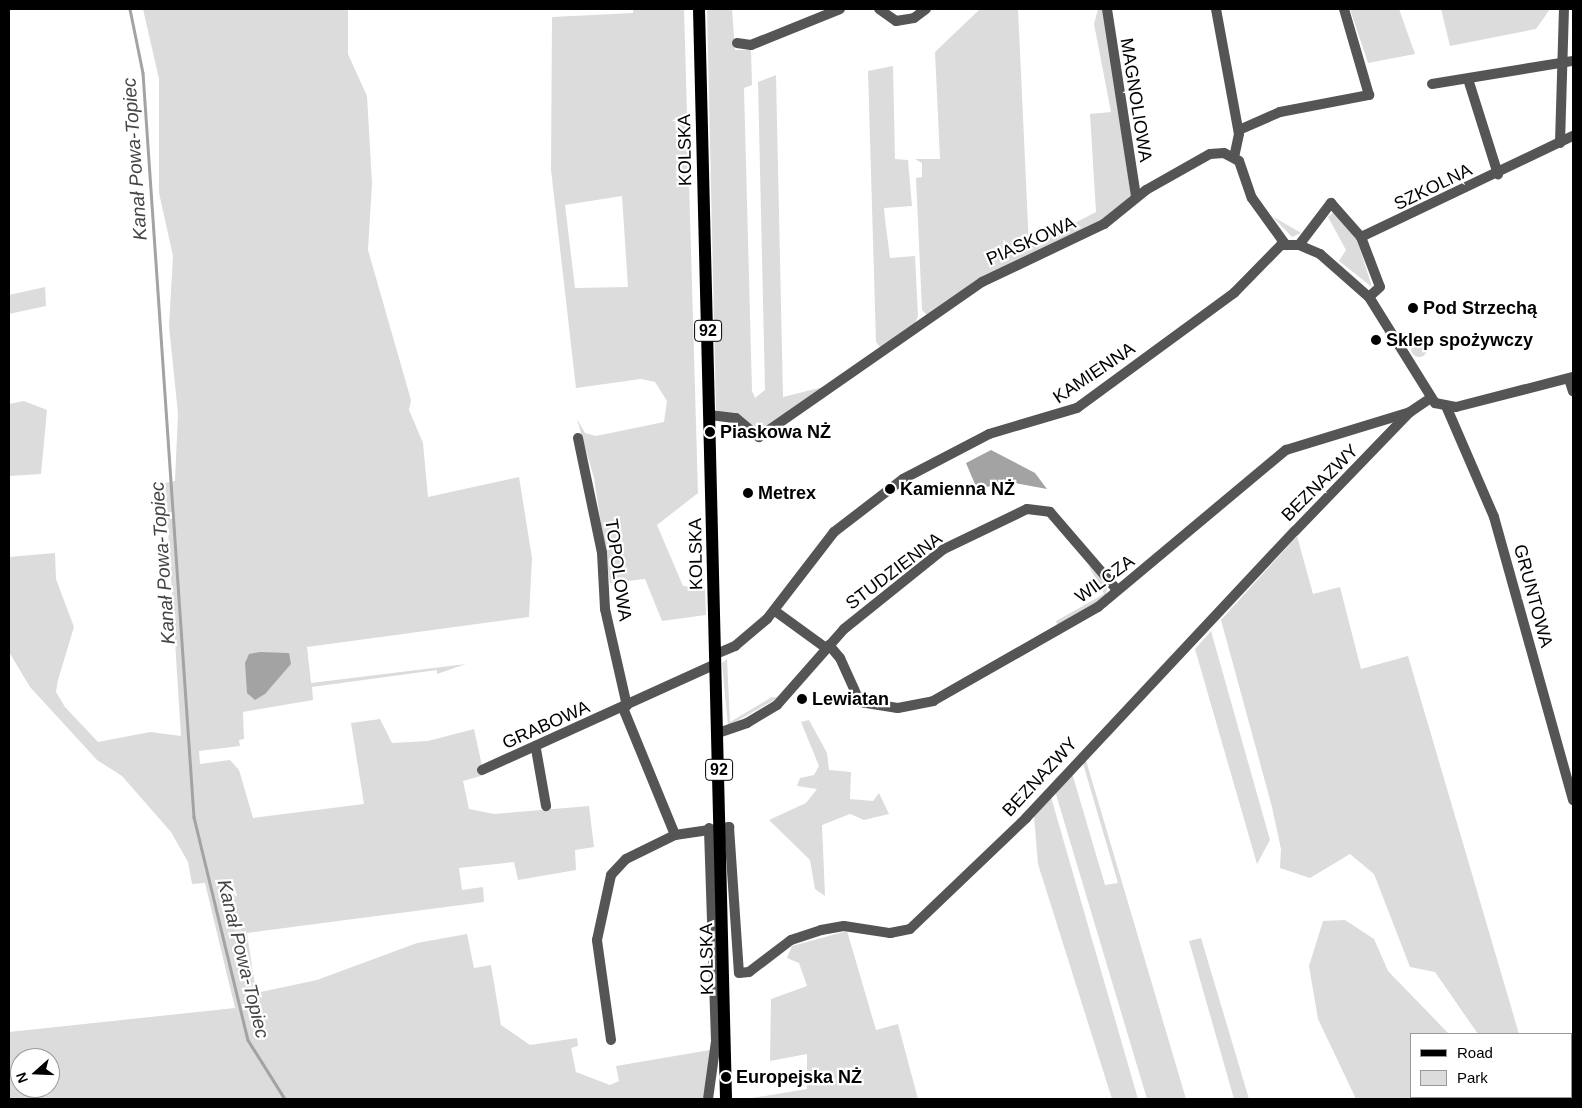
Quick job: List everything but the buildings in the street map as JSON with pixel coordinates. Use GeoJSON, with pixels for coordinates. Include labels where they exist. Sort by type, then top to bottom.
{"type":"FeatureCollection","features":[{"type":"Feature","properties":{"kind":"main road","name":"KOLSKA"},"geometry":{"type":"LineString","coordinates":[[699,9],[718,732],[715,827],[726,1060],[726,1099]]}},
{"type":"Feature","properties":{"kind":"main road"},"geometry":{"type":"LineString","coordinates":[[726,1060],[736,1099]]}},
{"type":"Feature","properties":{"kind":"street"},"geometry":{"type":"LineString","coordinates":[[737,43],[751,45],[840,9]]}},
{"type":"Feature","properties":{"kind":"street"},"geometry":{"type":"LineString","coordinates":[[879,9],[896,20],[914,18],[926,9]]}},
{"type":"Feature","properties":{"kind":"street","name":"MAGNOLIOWA"},"geometry":{"type":"LineString","coordinates":[[1107,9],[1136,197]]}},
{"type":"Feature","properties":{"kind":"street"},"geometry":{"type":"LineString","coordinates":[[1216,9],[1239,130],[1234,157],[1243,168],[1255,204],[1284,244],[1299,245],[1329,260],[1369,297],[1392,329],[1429,399],[1446,406],[1571,378],[1573,390]]}},
{"type":"Feature","properties":{"kind":"street"},"geometry":{"type":"LineString","coordinates":[[1239,130],[1280,112],[1370,95],[1344,9]]}},
{"type":"Feature","properties":{"kind":"street"},"geometry":{"type":"LineString","coordinates":[[1560,143],[1564,9]]}},
{"type":"Feature","properties":{"kind":"street"},"geometry":{"type":"LineString","coordinates":[[1432,84],[1561,65],[1573,61]]}},
{"type":"Feature","properties":{"kind":"street"},"geometry":{"type":"LineString","coordinates":[[1468,79],[1498,174]]}},
{"type":"Feature","properties":{"kind":"street","name":"SZKOLNA"},"geometry":{"type":"LineString","coordinates":[[1361,238],[1498,174],[1573,136]]}},
{"type":"Feature","properties":{"kind":"street","name":"PIASKOWA"},"geometry":{"type":"LineString","coordinates":[[710,415],[736,418],[760,438],[982,282],[1104,224],[1136,197],[1207,155],[1234,157]]}},
{"type":"Feature","properties":{"kind":"street"},"geometry":{"type":"LineString","coordinates":[[1299,245],[1332,203],[1361,238],[1380,288],[1369,297]]}},
{"type":"Feature","properties":{"kind":"street","name":"KAMIENNA"},"geometry":{"type":"LineString","coordinates":[[716,659],[735,646],[775,611],[834,532],[903,478],[989,434],[1072,411],[1234,292],[1270,252],[1284,244]]}},
{"type":"Feature","properties":{"kind":"street","name":"BEZNAZWY"},"geometry":{"type":"LineString","coordinates":[[715,827],[732,832],[739,973],[749,972],[791,940],[813,932],[844,926],[890,933],[910,929],[1026,818],[1410,412],[1429,399]]}},
{"type":"Feature","properties":{"kind":"street","name":"GRUNTOWA"},"geometry":{"type":"LineString","coordinates":[[1446,406],[1494,517],[1573,800]]}},
{"type":"Feature","properties":{"kind":"street","name":"WILCZA"},"geometry":{"type":"LineString","coordinates":[[775,611],[840,658],[860,702],[898,708],[925,704],[1079,619],[1117,590],[1286,450],[1410,412]]}},
{"type":"Feature","properties":{"kind":"street","name":"TOPOLOWA"},"geometry":{"type":"LineString","coordinates":[[578,438],[602,553],[606,609],[625,707],[675,835]]}},
{"type":"Feature","properties":{"kind":"street","name":"STUDZIENNA"},"geometry":{"type":"LineString","coordinates":[[718,732],[747,724],[777,705],[827,647],[944,549],[1033,507],[1050,512],[1117,590]]}},
{"type":"Feature","properties":{"kind":"street"},"geometry":{"type":"LineString","coordinates":[[625,707],[716,659]]}},
{"type":"Feature","properties":{"kind":"street","name":"GRABOWA"},"geometry":{"type":"LineString","coordinates":[[482,770],[536,749],[625,707]]}},
{"type":"Feature","properties":{"kind":"street"},"geometry":{"type":"LineString","coordinates":[[536,749],[546,806]]}},
{"type":"Feature","properties":{"kind":"street"},"geometry":{"type":"LineString","coordinates":[[611,1040],[598,962],[604,900],[612,875],[626,859],[654,842],[675,835],[715,827],[716,1041],[708,1099]]}},
{"type":"Feature","properties":{"kind":"green space"},"geometry":{"type":"Polygon","coordinates":[[[143,9],[348,9],[348,54],[367,96],[372,183],[368,250],[411,400],[409,410],[423,443],[428,497],[519,477],[532,558],[529,617],[307,647],[311,683],[466,664],[437,674],[437,670],[312,687],[313,700],[243,712],[244,739],[239,740],[240,746],[199,751],[200,764],[230,760],[239,770],[253,818],[364,804],[351,723],[380,719],[392,743],[428,741],[474,729],[484,775],[463,781],[469,809],[494,814],[589,806],[594,847],[575,850],[576,870],[518,880],[514,862],[459,868],[462,890],[483,887],[484,902],[247,933],[256,993],[317,980],[417,943],[467,934],[474,968],[491,965],[501,1025],[530,1045],[577,1038],[578,1046],[571,1048],[576,1072],[610,1085],[619,1081],[616,1066],[710,1050],[704,1099],[9,1099],[9,1032],[235,1008],[205,883],[192,884],[188,862],[171,832],[122,776],[97,760],[30,687],[9,652],[9,557],[55,553],[56,579],[74,627],[56,692],[65,707],[98,742],[150,732],[181,736],[165,483],[175,481],[178,414],[169,326],[173,256],[159,193],[159,79],[143,9]]]}},
{"type":"Feature","properties":{"kind":"green space"},"geometry":{"type":"Polygon","coordinates":[[[633,9],[684,9],[698,493],[657,525],[683,586],[705,588],[706,615],[662,621],[645,579],[610,583],[594,478],[577,419],[585,433],[596,436],[664,422],[667,401],[655,382],[641,379],[576,388],[551,170],[552,17],[633,13],[633,9]],[[622,196],[565,205],[575,288],[628,287],[622,196]]]}},
{"type":"Feature","properties":{"kind":"green space"},"geometry":{"type":"Polygon","coordinates":[[[707,9],[732,9],[735,50],[751,50],[752,85],[744,88],[752,391],[755,398],[765,390],[758,82],[776,75],[783,397],[827,386],[764,430],[716,410],[707,9]]]}},
{"type":"Feature","properties":{"kind":"green space"},"geometry":{"type":"Polygon","coordinates":[[[980,9],[1018,9],[1029,247],[1096,212],[1090,114],[1111,112],[1094,24],[1098,9],[1103,9],[1131,196],[1105,222],[1012,262],[928,316],[922,310],[916,178],[922,177],[922,163],[915,159],[940,159],[935,52],[980,9]]]}},
{"type":"Feature","properties":{"kind":"green space"},"geometry":{"type":"Polygon","coordinates":[[[1350,9],[1399,9],[1415,54],[1368,63],[1350,9]]]}},
{"type":"Feature","properties":{"kind":"green space"},"geometry":{"type":"Polygon","coordinates":[[[1441,9],[1550,9],[1536,29],[1450,46],[1441,9]]]}},
{"type":"Feature","properties":{"kind":"green space"},"geometry":{"type":"Polygon","coordinates":[[[893,66],[895,159],[908,160],[912,206],[884,208],[885,219],[890,258],[915,256],[918,316],[914,326],[881,348],[876,342],[868,71],[893,66]]]}},
{"type":"Feature","properties":{"kind":"green space"},"geometry":{"type":"Polygon","coordinates":[[[1334,211],[1356,236],[1372,287],[1339,261],[1346,250],[1328,217],[1334,211]]]}},
{"type":"Feature","properties":{"kind":"green space"},"geometry":{"type":"Polygon","coordinates":[[[1272,216],[1301,233],[1292,237],[1272,216]]]}},
{"type":"Feature","properties":{"kind":"green space"},"geometry":{"type":"Polygon","coordinates":[[[45,287],[46,306],[9,314],[9,295],[45,287]]]}},
{"type":"Feature","properties":{"kind":"green space"},"geometry":{"type":"Polygon","coordinates":[[[1419,341],[1427,349],[1419,357],[1411,349],[1419,341]]]}},
{"type":"Feature","properties":{"kind":"green space"},"geometry":{"type":"Polygon","coordinates":[[[24,401],[47,410],[41,474],[9,476],[9,404],[24,401]]]}},
{"type":"Feature","properties":{"kind":"green space"},"geometry":{"type":"Polygon","coordinates":[[[1297,536],[1313,594],[1340,587],[1361,669],[1408,656],[1519,1033],[1477,1033],[1435,972],[1410,967],[1374,874],[1350,854],[1310,878],[1280,868],[1281,849],[1272,807],[1221,620],[1297,536]]]}},
{"type":"Feature","properties":{"kind":"green space"},"geometry":{"type":"Polygon","coordinates":[[[1088,565],[1107,583],[1106,597],[1058,627],[1056,621],[1104,594],[1088,565]]]}},
{"type":"Feature","properties":{"kind":"green space"},"geometry":{"type":"Polygon","coordinates":[[[1211,631],[1270,840],[1257,864],[1195,649],[1211,631]]]}},
{"type":"Feature","properties":{"kind":"green space"},"geometry":{"type":"Polygon","coordinates":[[[727,659],[730,722],[772,697],[778,698],[728,726],[722,663],[727,659]]]}},
{"type":"Feature","properties":{"kind":"green space"},"geometry":{"type":"Polygon","coordinates":[[[809,720],[827,753],[829,770],[851,772],[850,799],[873,801],[879,793],[889,814],[864,820],[850,814],[822,825],[825,896],[815,889],[810,860],[769,820],[806,803],[817,789],[797,786],[800,778],[814,775],[819,766],[801,722],[809,720]]]}},
{"type":"Feature","properties":{"kind":"green space"},"geometry":{"type":"Polygon","coordinates":[[[1085,757],[1186,1099],[1147,1099],[1055,791],[1072,773],[1105,885],[1118,883],[1082,760],[1085,757]]]}},
{"type":"Feature","properties":{"kind":"green space"},"geometry":{"type":"Polygon","coordinates":[[[1051,797],[1138,1099],[1112,1099],[1038,864],[1034,816],[1051,797]]]}},
{"type":"Feature","properties":{"kind":"green space"},"geometry":{"type":"Polygon","coordinates":[[[1345,920],[1374,939],[1388,971],[1448,1033],[1410,1033],[1410,1098],[1486,1099],[1356,1099],[1318,1019],[1309,966],[1323,921],[1345,920]]]}},
{"type":"Feature","properties":{"kind":"green space"},"geometry":{"type":"Polygon","coordinates":[[[847,931],[876,1030],[898,1024],[918,1099],[746,1099],[807,1089],[807,1054],[770,1061],[771,999],[807,986],[799,963],[787,958],[792,946],[847,931]]]}},
{"type":"Feature","properties":{"kind":"green space"},"geometry":{"type":"Polygon","coordinates":[[[1201,938],[1249,1099],[1234,1099],[1189,941],[1201,938]]]}},
{"type":"Feature","properties":{"kind":"shaded area"},"geometry":{"type":"Polygon","coordinates":[[[991,450],[1035,473],[1047,489],[1010,482],[977,489],[966,463],[991,450]]]}},
{"type":"Feature","properties":{"kind":"shaded area"},"geometry":{"type":"Polygon","coordinates":[[[260,652],[289,653],[291,664],[265,694],[255,700],[247,693],[245,663],[249,654],[260,652]]]}},
{"type":"Feature","properties":{"kind":"waterway","name":"Kanał Powa-Topiec"},"geometry":{"type":"LineString","coordinates":[[130,9],[143,73],[194,817],[248,1040],[285,1099]]}},
{"type":"Feature","properties":{"kind":"place","name":"Pod Strzechą"},"geometry":{"type":"Point","coordinates":[1413,308]}},
{"type":"Feature","properties":{"kind":"place","name":"Sklep spożywczy"},"geometry":{"type":"Point","coordinates":[1376,340]}},
{"type":"Feature","properties":{"kind":"place","name":"Piaskowa NŻ"},"geometry":{"type":"Point","coordinates":[710,432]}},
{"type":"Feature","properties":{"kind":"place","name":"Kamienna NŻ"},"geometry":{"type":"Point","coordinates":[890,489]}},
{"type":"Feature","properties":{"kind":"place","name":"Metrex"},"geometry":{"type":"Point","coordinates":[748,493]}},
{"type":"Feature","properties":{"kind":"place","name":"Lewiatan"},"geometry":{"type":"Point","coordinates":[802,699]}},
{"type":"Feature","properties":{"kind":"place","name":"Europejska NŻ"},"geometry":{"type":"Point","coordinates":[726,1077]}}]}
